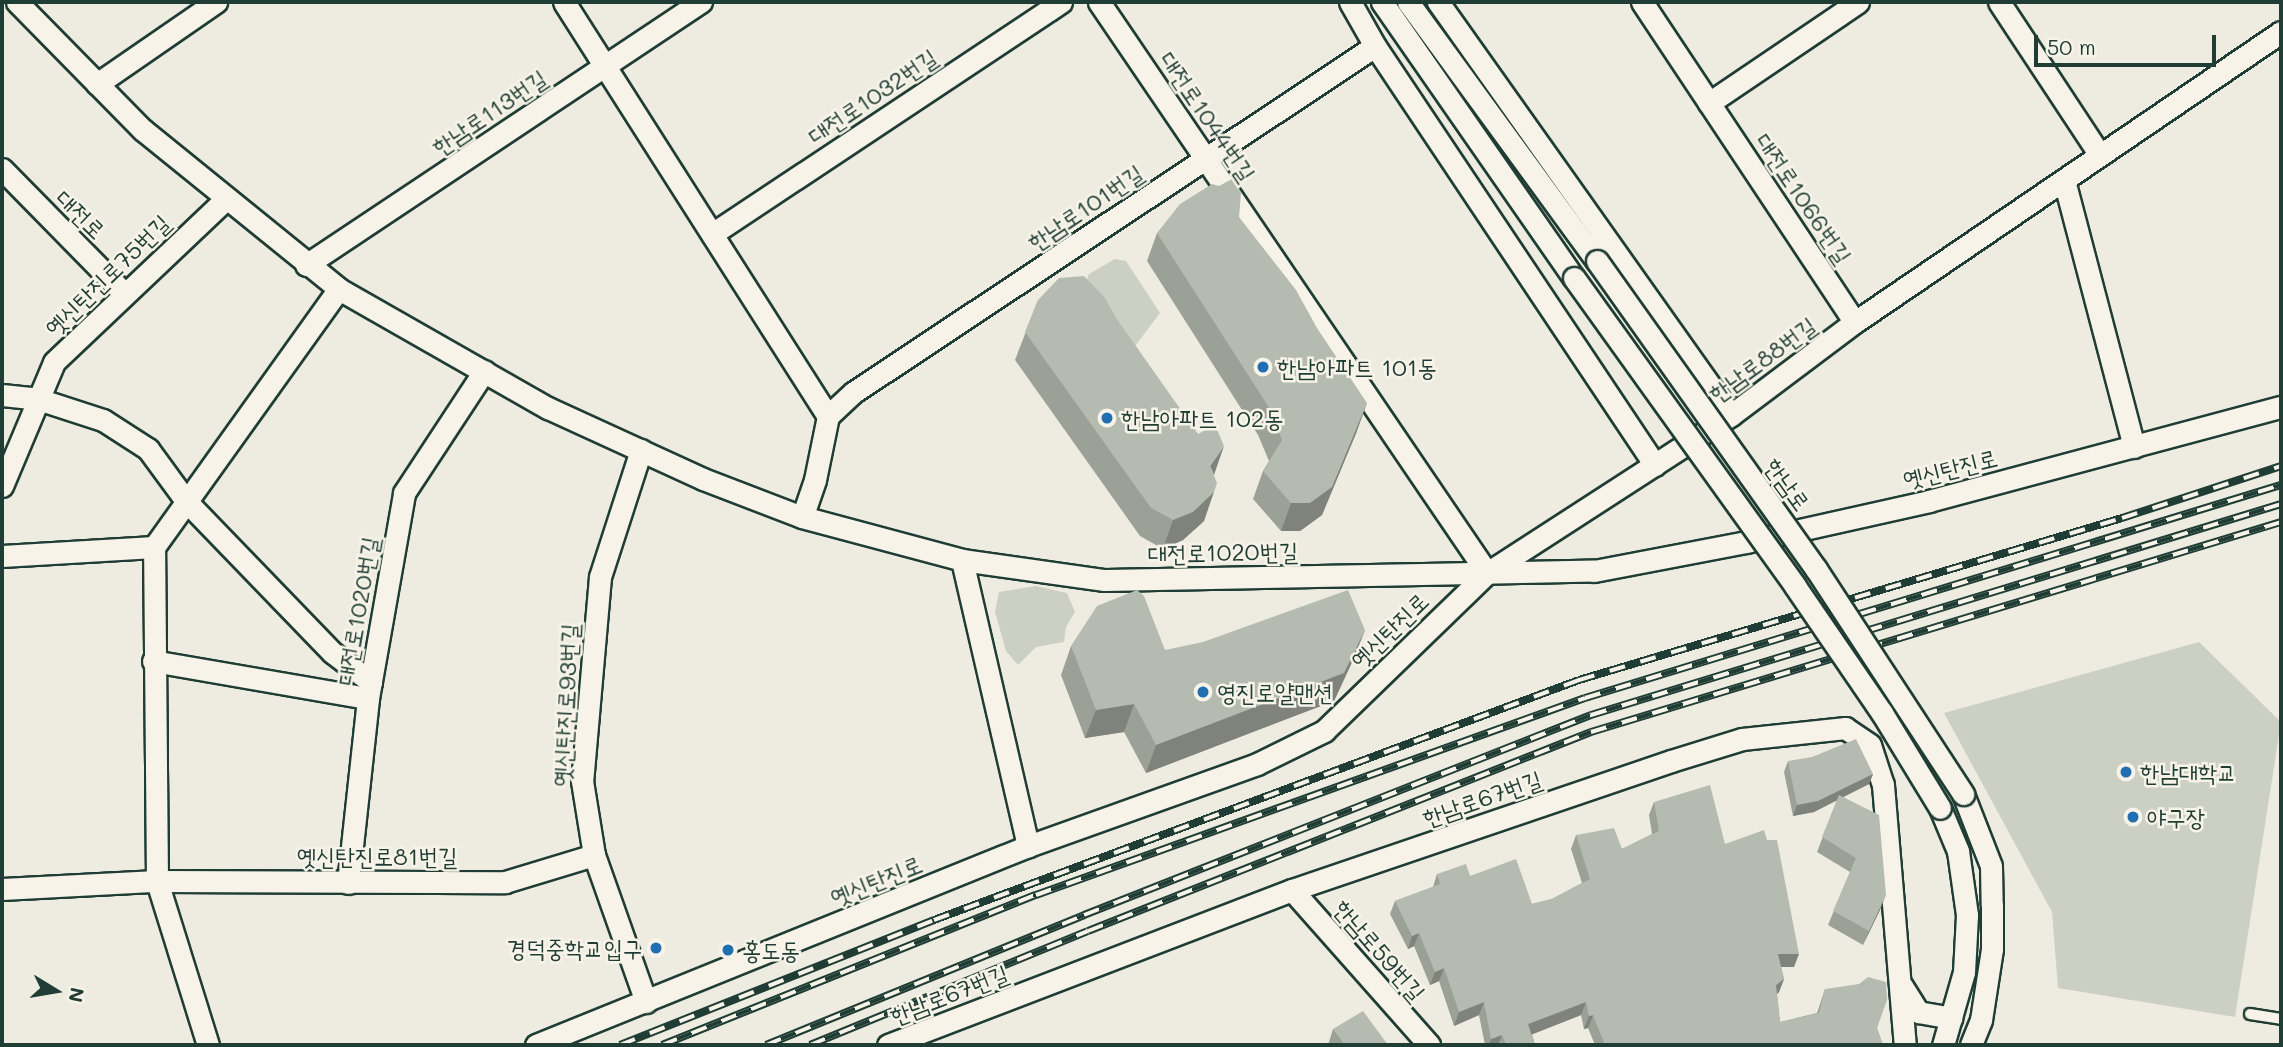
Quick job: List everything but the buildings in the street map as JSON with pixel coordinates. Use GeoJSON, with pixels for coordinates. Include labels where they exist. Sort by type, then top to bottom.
{"type":"FeatureCollection","features":[{"type":"Feature","properties":{"kind":"street","name":"대전로1020번길"},"geometry":{"type":"LineString","coordinates":[[17,2],[143,131],[339,289],[548,408],[802,517],[962,560],[1105,580],[1486,573]]}},
{"type":"Feature","properties":{"kind":"street"},"geometry":{"type":"LineString","coordinates":[[96,84],[216,2]]}},
{"type":"Feature","properties":{"kind":"street"},"geometry":{"type":"LineString","coordinates":[[564,2],[828,416],[815,480],[802,517]]}},
{"type":"Feature","properties":{"kind":"street","name":"한남로113번길"},"geometry":{"type":"LineString","coordinates":[[306,265],[701,2]]}},
{"type":"Feature","properties":{"kind":"street","name":"대전로1032번길"},"geometry":{"type":"LineString","coordinates":[[712,234],[1061,2]]}},
{"type":"Feature","properties":{"kind":"street","name":"대전로1044번길"},"geometry":{"type":"LineString","coordinates":[[1099,2],[1486,573]]}},
{"type":"Feature","properties":{"kind":"street"},"geometry":{"type":"LineString","coordinates":[[1350,2],[1375,46],[1655,465]]}},
{"type":"Feature","properties":{"kind":"street"},"geometry":{"type":"LineString","coordinates":[[1382,2],[1574,278],[1796,586],[1882,713],[1940,808],[1958,851],[1967,915],[1964,972],[1943,1045]]}},
{"type":"Feature","properties":{"kind":"street","name":"한남로"},"geometry":{"type":"LineString","coordinates":[[1408,2],[1597,261],[1816,569],[1963,794],[1991,866],[1992,892],[1992,949],[1981,1020],[1971,1045]]}},
{"type":"Feature","properties":{"kind":"street","name":"대전로1066번길"},"geometry":{"type":"LineString","coordinates":[[1642,2],[1855,322]]}},
{"type":"Feature","properties":{"kind":"street"},"geometry":{"type":"LineString","coordinates":[[1709,103],[1858,2]]}},
{"type":"Feature","properties":{"kind":"street"},"geometry":{"type":"LineString","coordinates":[[1999,2],[2100,155]]}},
{"type":"Feature","properties":{"kind":"street"},"geometry":{"type":"LineString","coordinates":[[1440,3],[1731,415]]}},
{"type":"Feature","properties":{"kind":"street","name":"한남로88번길"},"geometry":{"type":"LineString","coordinates":[[1486,573],[1731,415],[1855,322],[2281,32]]}},
{"type":"Feature","properties":{"kind":"street","name":"한남로101번길"},"geometry":{"type":"LineString","coordinates":[[828,416],[854,392],[1375,46]]}},
{"type":"Feature","properties":{"kind":"street","name":"대전로"},"geometry":{"type":"LineString","coordinates":[[2,169],[125,294]]}},
{"type":"Feature","properties":{"kind":"street"},"geometry":{"type":"LineString","coordinates":[[2064,180],[2134,447]]}},
{"type":"Feature","properties":{"kind":"street","name":"옛신탄진로75번길"},"geometry":{"type":"LineString","coordinates":[[2,486],[54,362],[226,199]]}},
{"type":"Feature","properties":{"kind":"street"},"geometry":{"type":"LineString","coordinates":[[208,1045],[157,881],[154,547],[339,289]]}},
{"type":"Feature","properties":{"kind":"street","name":"대전로1020번길"},"geometry":{"type":"LineString","coordinates":[[348,883],[370,690],[404,493],[484,372]]}},
{"type":"Feature","properties":{"kind":"street"},"geometry":{"type":"LineString","coordinates":[[2,395],[38,399],[103,421],[148,449],[187,501],[370,690]]}},
{"type":"Feature","properties":{"kind":"street","name":"옛신탄진로"},"geometry":{"type":"LineString","coordinates":[[536,1045],[1028,846],[1257,764],[1324,731],[1486,573],[1594,571],[1746,542],[1942,498],[2281,407]]}},
{"type":"Feature","properties":{"kind":"street","name":"옛신탄진로93번길"},"geometry":{"type":"LineString","coordinates":[[641,450],[600,576],[582,781],[594,855],[646,1002]]}},
{"type":"Feature","properties":{"kind":"street"},"geometry":{"type":"LineString","coordinates":[[2,556],[154,547]]}},
{"type":"Feature","properties":{"kind":"street"},"geometry":{"type":"LineString","coordinates":[[962,560],[1028,846]]}},
{"type":"Feature","properties":{"kind":"street"},"geometry":{"type":"LineString","coordinates":[[153,662],[370,690]]}},
{"type":"Feature","properties":{"kind":"street","name":"한남로67번길"},"geometry":{"type":"LineString","coordinates":[[888,1045],[1292,890],[1741,739],[1845,728],[1870,745],[1883,785],[1905,1045]]}},
{"type":"Feature","properties":{"kind":"street","name":"옛신탄진로81번길"},"geometry":{"type":"LineString","coordinates":[[157,881],[505,882],[594,855]]}},
{"type":"Feature","properties":{"kind":"street"},"geometry":{"type":"LineString","coordinates":[[2,889],[157,881]]}},
{"type":"Feature","properties":{"kind":"street","name":"한남로59번길"},"geometry":{"type":"LineString","coordinates":[[1292,890],[1429,1045]]}},
{"type":"Feature","properties":{"kind":"street"},"geometry":{"type":"LineString","coordinates":[[1901,985],[1918,1012],[1951,1018]]}},
{"type":"Feature","properties":{"kind":"lane"},"geometry":{"type":"LineString","coordinates":[[2250,1014],[2281,1019]]}},
{"type":"Feature","properties":{"kind":"shaded area"},"geometry":{"type":"Polygon","coordinates":[[[1115,259],[1126,261],[1160,313],[1135,346],[1120,352],[1079,300],[1089,274],[1115,259]]]}},
{"type":"Feature","properties":{"kind":"shaded area"},"geometry":{"type":"Polygon","coordinates":[[[1036,586],[1067,593],[1075,612],[1066,627],[1064,642],[1036,647],[1018,665],[1006,651],[995,612],[999,592],[1036,586]]]}},
{"type":"Feature","properties":{"kind":"shaded area","name":"야구장"},"geometry":{"type":"Polygon","coordinates":[[[2199,642],[2281,722],[2235,1017],[2058,988],[2052,912],[1944,713],[2199,642]]]}},
{"type":"Feature","properties":{"kind":"railway"},"geometry":{"type":"LineString","coordinates":[[620,1045],[934,920],[1579,680],[2122,518],[2281,466]]}},
{"type":"Feature","properties":{"kind":"railway"},"geometry":{"type":"LineString","coordinates":[[662,1045],[1036,895],[1585,698],[2281,485]]}},
{"type":"Feature","properties":{"kind":"railway"},"geometry":{"type":"LineString","coordinates":[[766,1045],[1084,915],[1591,715],[2281,504]]}},
{"type":"Feature","properties":{"kind":"railway"},"geometry":{"type":"LineString","coordinates":[[810,1045],[1088,931],[1591,732],[2281,522]]}},
{"type":"Feature","properties":{"kind":"place","name":"한남아파트 101동"},"geometry":{"type":"Point","coordinates":[1263,367]}},
{"type":"Feature","properties":{"kind":"place","name":"한남아파트 102동"},"geometry":{"type":"Point","coordinates":[1107,418]}},
{"type":"Feature","properties":{"kind":"place","name":"영진로얄맨션"},"geometry":{"type":"Point","coordinates":[1203,692]}},
{"type":"Feature","properties":{"kind":"place","name":"한남대학교"},"geometry":{"type":"Point","coordinates":[2126,772]}},
{"type":"Feature","properties":{"kind":"place","name":"야구장"},"geometry":{"type":"Point","coordinates":[2133,817]}},
{"type":"Feature","properties":{"kind":"place","name":"경덕중학교입구"},"geometry":{"type":"Point","coordinates":[656,948]}},
{"type":"Feature","properties":{"kind":"place","name":"홍도동"},"geometry":{"type":"Point","coordinates":[728,950]}}]}
